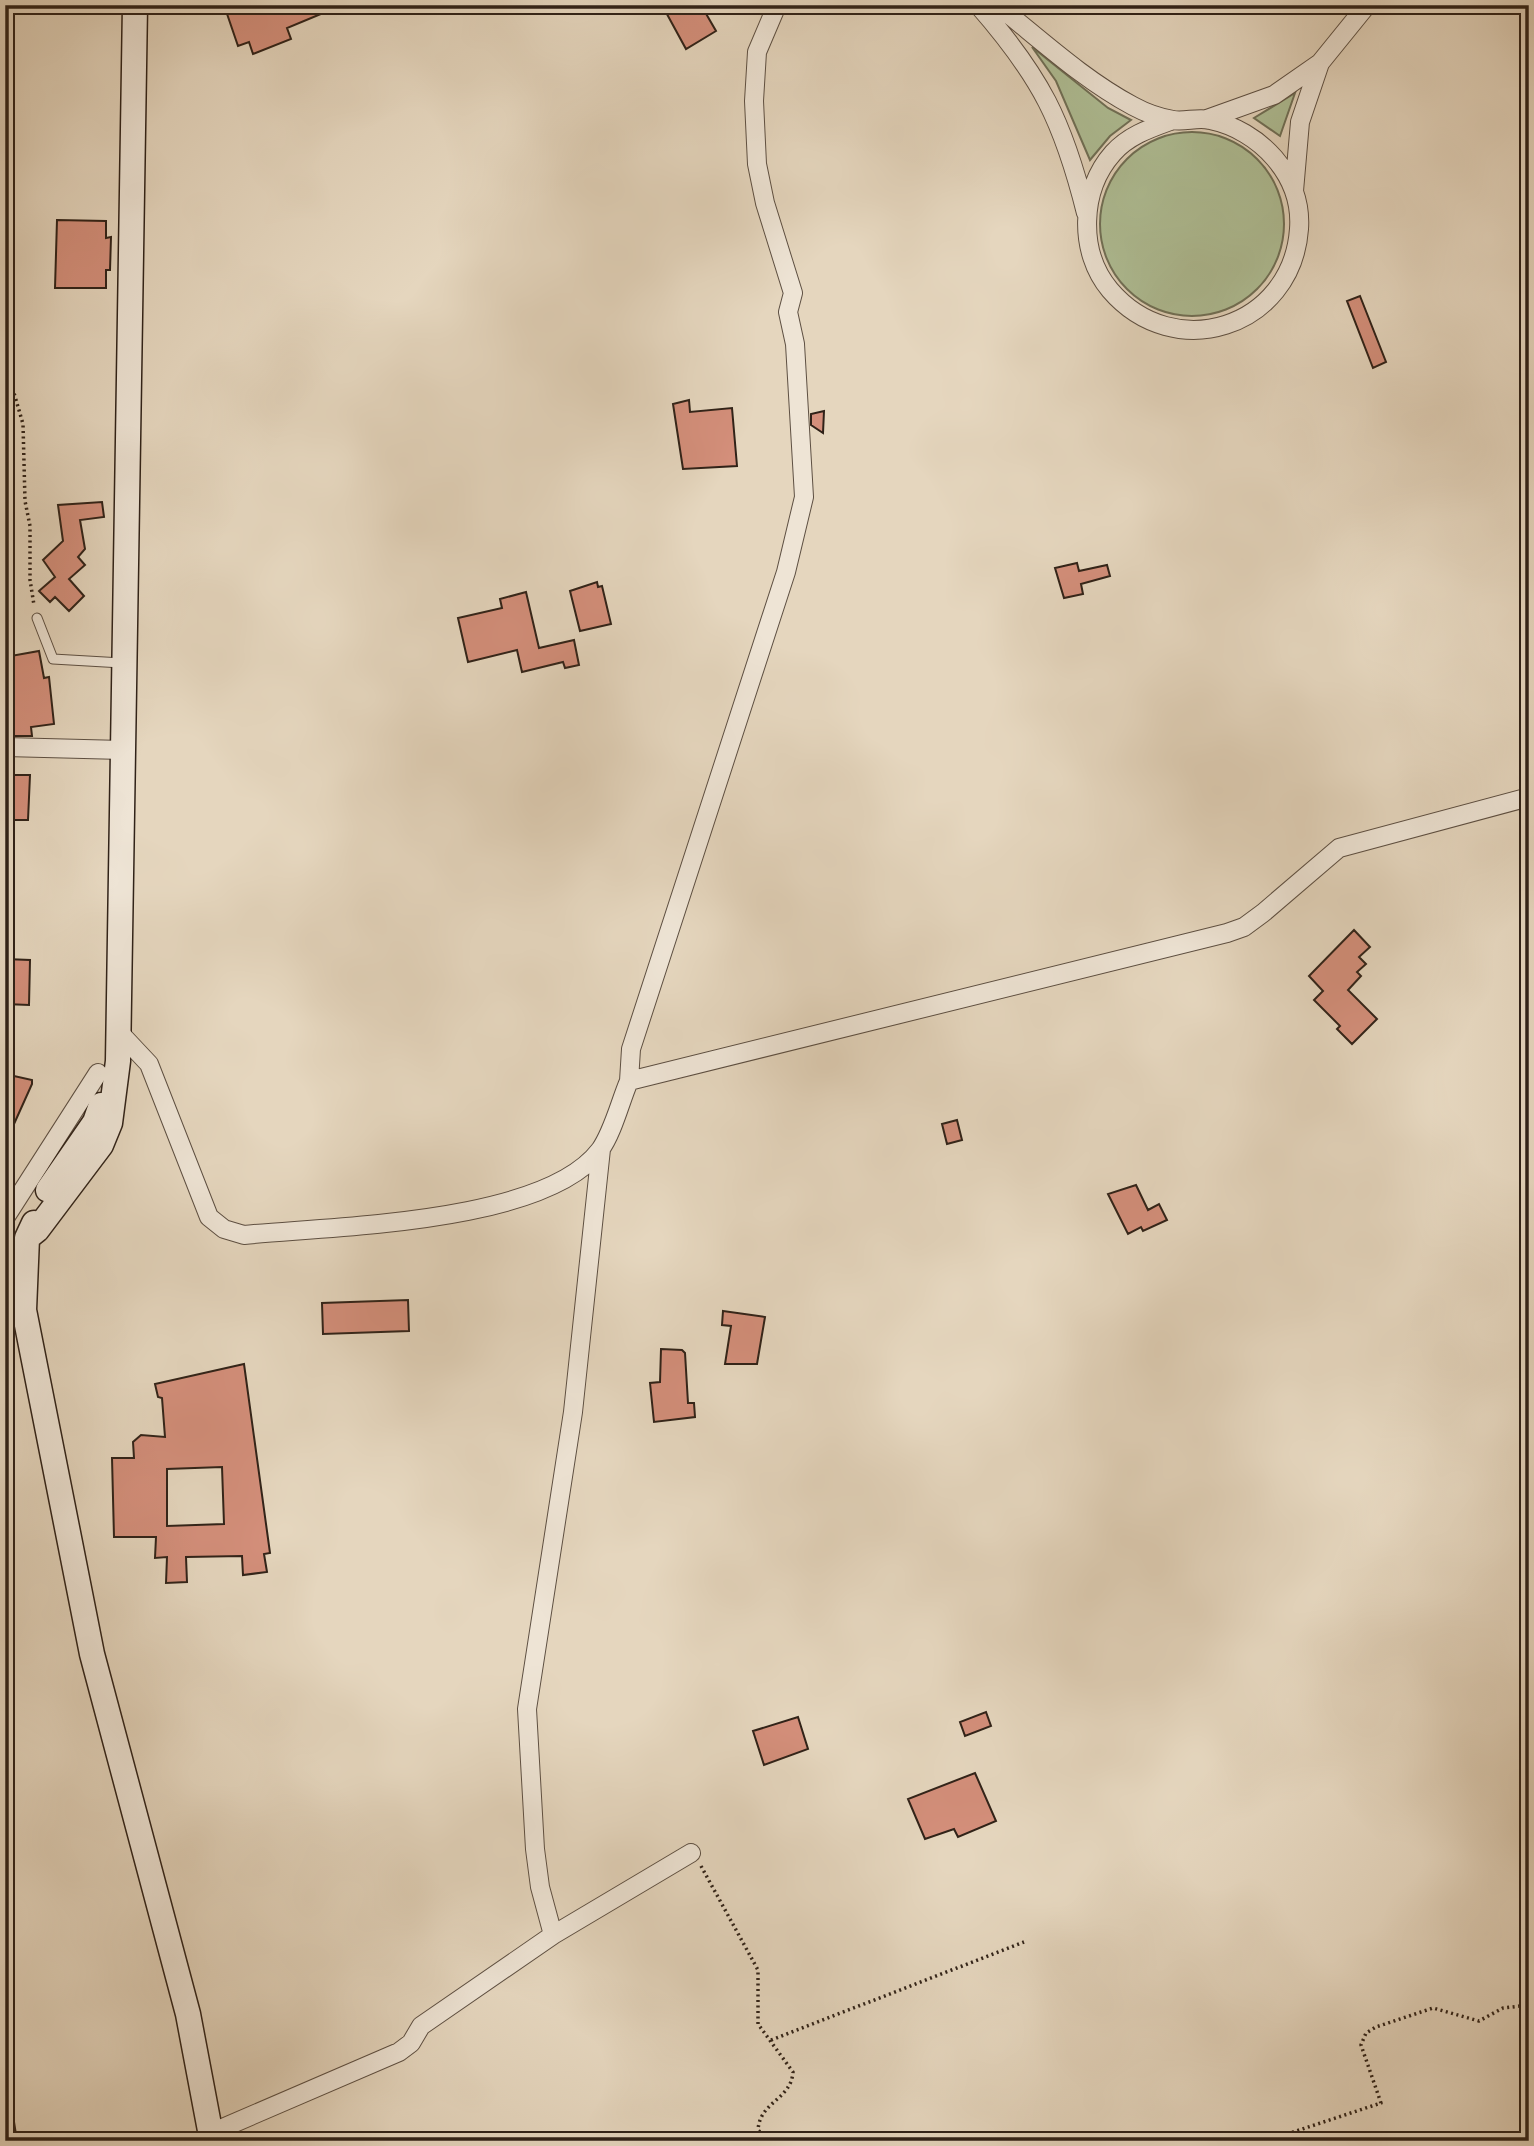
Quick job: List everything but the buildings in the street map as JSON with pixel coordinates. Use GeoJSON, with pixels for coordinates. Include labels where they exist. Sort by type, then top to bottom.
{"type":"FeatureCollection","features":[{"type":"Feature","properties":{"kind":"main road"},"geometry":{"type":"LineString","coordinates":[[135,5],[118,1031],[95,1122],[49,1189],[27,1238],[15,1282],[24,1310],[92,1654],[188,2014],[211,2137]]}},
{"type":"Feature","properties":{"kind":"street"},"geometry":{"type":"LineString","coordinates":[[553,1935],[540,1887],[535,1849],[527,1709],[573,1412],[601,1149],[629,1081],[631,1049],[786,572],[804,497],[795,344],[788,312],[793,293],[765,203],[757,164],[754,70],[767,22],[777,5]]}},
{"type":"Feature","properties":{"kind":"street"},"geometry":{"type":"LineString","coordinates":[[978,5],[1010,41],[1046,95],[1070,149],[1087,216],[1090,254],[1103,281],[1122,304],[1147,321],[1176,330],[1213,330],[1247,317],[1275,294],[1293,263],[1300,227],[1294,191],[1300,122],[1320,63]]}},
{"type":"Feature","properties":{"kind":"street"},"geometry":{"type":"LineString","coordinates":[[997,5],[1105,90],[1136,108],[1173,120]]}},
{"type":"Feature","properties":{"kind":"street"},"geometry":{"type":"LineString","coordinates":[[1207,119],[1274,95],[1320,63],[1367,5]]}},
{"type":"Feature","properties":{"kind":"street"},"geometry":{"type":"LineString","coordinates":[[1087,216],[1095,182],[1113,153],[1140,132],[1173,120],[1207,119],[1236,127],[1261,143],[1281,164],[1294,191]]}},
{"type":"Feature","properties":{"kind":"street"},"geometry":{"type":"LineString","coordinates":[[5,747],[123,750]]}},
{"type":"Feature","properties":{"kind":"street"},"geometry":{"type":"LineString","coordinates":[[629,1081],[1227,933],[1244,926],[1263,913],[1339,848],[1529,797]]}},
{"type":"Feature","properties":{"kind":"street"},"geometry":{"type":"LineString","coordinates":[[118,1031],[149,1064],[209,1217],[224,1229],[244,1235],[469,1212],[540,1193],[565,1181],[601,1149]]}},
{"type":"Feature","properties":{"kind":"street"},"geometry":{"type":"LineString","coordinates":[[5,1218],[108,1067]]}},
{"type":"Feature","properties":{"kind":"street"},"geometry":{"type":"LineString","coordinates":[[211,2137],[399,2052],[411,2043],[421,2026],[553,1935],[691,1853]]}},
{"type":"Feature","properties":{"kind":"lane"},"geometry":{"type":"LineString","coordinates":[[37,618],[53,659],[124,663]]}},
{"type":"Feature","properties":{"kind":"path"},"geometry":{"type":"LineString","coordinates":[[5,362],[23,424],[25,502],[31,536],[30,580],[37,618]]}},
{"type":"Feature","properties":{"kind":"path"},"geometry":{"type":"LineString","coordinates":[[691,1853],[758,1970],[758,2024],[793,2072],[786,2094],[766,2107],[759,2118],[758,2130],[769,2141]]}},
{"type":"Feature","properties":{"kind":"path"},"geometry":{"type":"LineString","coordinates":[[771,2040],[1024,1942]]}},
{"type":"Feature","properties":{"kind":"path"},"geometry":{"type":"LineString","coordinates":[[1266,2141],[1381,2103],[1361,2045],[1366,2033],[1376,2027],[1433,2008],[1479,2021],[1503,2007],[1529,2005]]}},
{"type":"Feature","properties":{"kind":"green space"},"geometry":{"type":"Polygon","coordinates":[[[1032,47],[1108,108],[1131,120],[1110,136],[1090,160],[1056,81],[1032,47]]]}},
{"type":"Feature","properties":{"kind":"green space"},"geometry":{"type":"Polygon","coordinates":[[[1295,93],[1280,136],[1254,118],[1295,93]]]}},
{"type":"Feature","properties":{"kind":"green space"},"geometry":{"type":"Polygon","coordinates":[[[1192,132],[1210,133],[1227,139],[1243,147],[1257,159],[1269,173],[1277,189],[1283,206],[1283,242],[1277,259],[1269,275],[1257,289],[1243,301],[1227,309],[1210,315],[1192,316],[1174,315],[1157,309],[1141,301],[1127,289],[1115,275],[1107,259],[1101,242],[1100,224],[1101,206],[1107,189],[1115,173],[1127,159],[1141,147],[1157,139],[1174,133],[1192,132]]]}},
{"type":"Feature","properties":{"kind":"railway"},"geometry":{"type":"LineString","coordinates":[[5,2084],[14,2141]]}}]}
